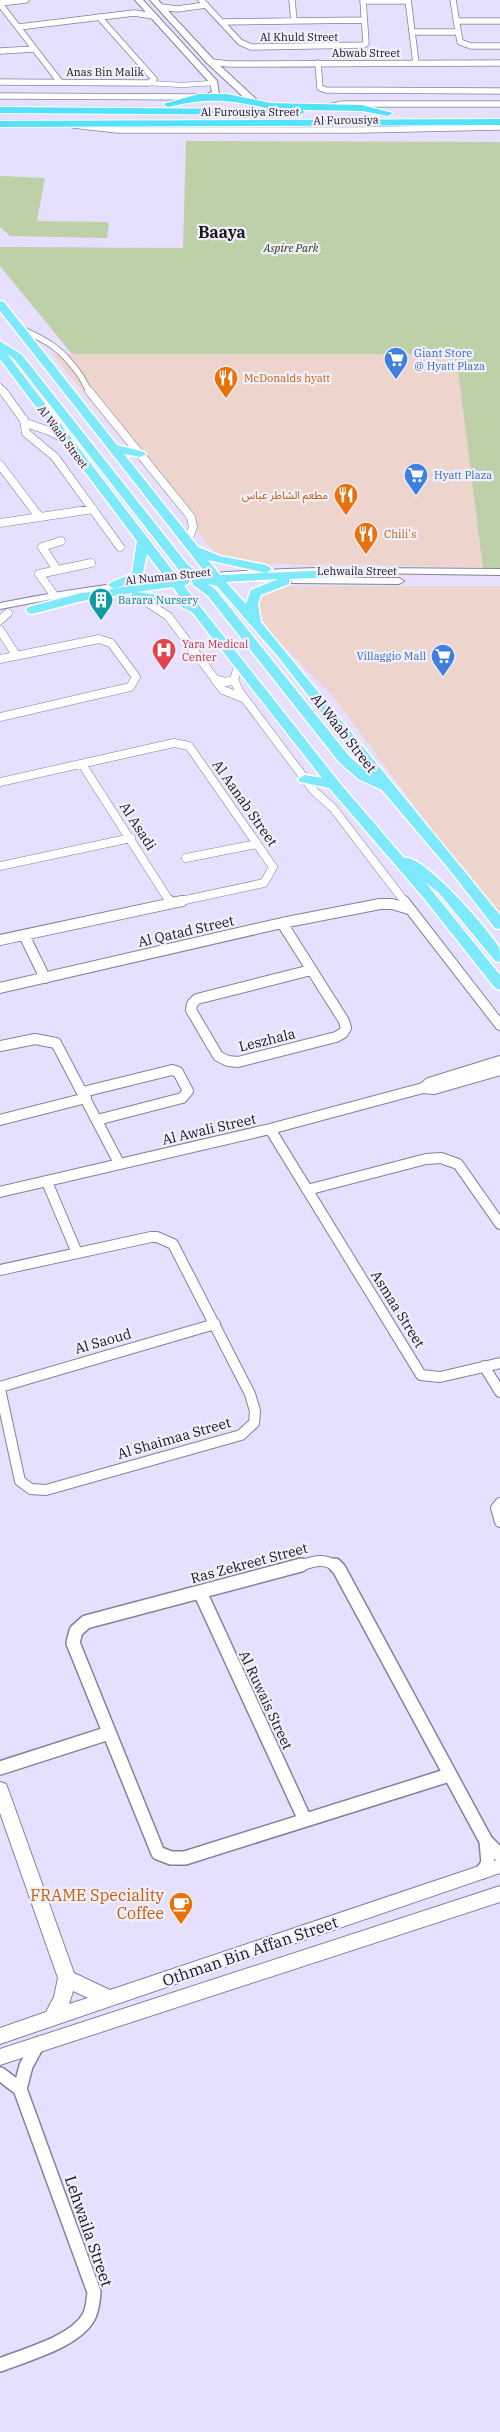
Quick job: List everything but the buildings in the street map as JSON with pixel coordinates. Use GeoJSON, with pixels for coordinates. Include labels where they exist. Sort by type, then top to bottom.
{"type":"FeatureCollection","features":[{"type":"Feature","properties":{"kind":"highway"},"geometry":{"type":"LineString","coordinates":[[167,96],[176,98],[178,100],[176,103]]}},
{"type":"Feature","properties":{"kind":"highway"},"geometry":{"type":"LineString","coordinates":[[40,110],[60,107],[151,106],[204,97],[232,98],[275,106],[367,108],[388,113]]}},
{"type":"Feature","properties":{"kind":"highway","name":"Al Furousiya Street"},"geometry":{"type":"LineString","coordinates":[[0,110],[500,113]]}},
{"type":"Feature","properties":{"kind":"highway"},"geometry":{"type":"LineString","coordinates":[[0,117],[247,112]]}},
{"type":"Feature","properties":{"kind":"highway"},"geometry":{"type":"LineString","coordinates":[[466,122],[500,127]]}},
{"type":"Feature","properties":{"kind":"highway","name":"Al Furousiya Street"},"geometry":{"type":"LineString","coordinates":[[0,124],[500,122]]}},
{"type":"Feature","properties":{"kind":"main road","name":"Al Waab Street"},"geometry":{"type":"LineString","coordinates":[[0,304],[217,579],[284,656],[388,789],[454,866],[500,925]]}},
{"type":"Feature","properties":{"kind":"main road"},"geometry":{"type":"LineString","coordinates":[[0,344],[18,357],[180,563],[212,592],[350,765],[370,781],[388,789]]}},
{"type":"Feature","properties":{"kind":"main road","name":"Al Waab Street"},"geometry":{"type":"LineString","coordinates":[[0,352],[143,541],[334,785],[500,985]]}},
{"type":"Feature","properties":{"kind":"main road"},"geometry":{"type":"LineString","coordinates":[[70,425],[88,437],[184,556],[192,559],[199,555]]}},
{"type":"Feature","properties":{"kind":"main road"},"geometry":{"type":"LineString","coordinates":[[115,448],[140,454]]}},
{"type":"Feature","properties":{"kind":"main road"},"geometry":{"type":"LineString","coordinates":[[188,540],[206,555],[216,559],[285,576]]}},
{"type":"Feature","properties":{"kind":"main road"},"geometry":{"type":"LineString","coordinates":[[104,592],[130,580],[138,574],[143,541]]}},
{"type":"Feature","properties":{"kind":"main road"},"geometry":{"type":"LineString","coordinates":[[32,610],[81,597],[197,580],[376,571]]}},
{"type":"Feature","properties":{"kind":"main road"},"geometry":{"type":"LineString","coordinates":[[256,625],[251,605],[254,595],[285,576]]}},
{"type":"Feature","properties":{"kind":"main road"},"geometry":{"type":"LineString","coordinates":[[104,592],[169,598],[181,601],[200,613],[206,608],[214,609],[270,678],[293,695]]}},
{"type":"Feature","properties":{"kind":"main road"},"geometry":{"type":"LineString","coordinates":[[305,780],[334,785]]}},
{"type":"Feature","properties":{"kind":"main road"},"geometry":{"type":"LineString","coordinates":[[389,849],[410,862],[444,890],[500,958]]}},
{"type":"Feature","properties":{"kind":"street"},"geometry":{"type":"LineString","coordinates":[[0,4],[26,0]]}},
{"type":"Feature","properties":{"kind":"street"},"geometry":{"type":"LineString","coordinates":[[154,0],[211,62],[254,102]]}},
{"type":"Feature","properties":{"kind":"street","name":"Al Khuld Street"},"geometry":{"type":"LineString","coordinates":[[201,0],[244,45],[349,47],[364,45],[366,42],[363,1],[408,1]]}},
{"type":"Feature","properties":{"kind":"street"},"geometry":{"type":"LineString","coordinates":[[292,0],[294,21]]}},
{"type":"Feature","properties":{"kind":"street"},"geometry":{"type":"LineString","coordinates":[[453,0],[460,42],[463,44],[500,46]]}},
{"type":"Feature","properties":{"kind":"street"},"geometry":{"type":"LineString","coordinates":[[408,1],[416,63]]}},
{"type":"Feature","properties":{"kind":"street"},"geometry":{"type":"LineString","coordinates":[[130,13],[140,10],[142,2]]}},
{"type":"Feature","properties":{"kind":"street"},"geometry":{"type":"LineString","coordinates":[[142,2],[220,88],[222,94],[235,93],[223,74],[224,67],[233,64]]}},
{"type":"Feature","properties":{"kind":"street"},"geometry":{"type":"LineString","coordinates":[[0,4],[60,82]]}},
{"type":"Feature","properties":{"kind":"street"},"geometry":{"type":"LineString","coordinates":[[161,7],[206,6]]}},
{"type":"Feature","properties":{"kind":"street"},"geometry":{"type":"LineString","coordinates":[[167,14],[182,8]]}},
{"type":"Feature","properties":{"kind":"street"},"geometry":{"type":"LineString","coordinates":[[19,27],[130,13],[144,13],[154,16]]}},
{"type":"Feature","properties":{"kind":"street","name":"Anas Bin Malik"},"geometry":{"type":"LineString","coordinates":[[0,82],[148,83],[154,77],[99,17]]}},
{"type":"Feature","properties":{"kind":"street"},"geometry":{"type":"LineString","coordinates":[[222,22],[364,20]]}},
{"type":"Feature","properties":{"kind":"street"},"geometry":{"type":"LineString","coordinates":[[457,21],[500,21]]}},
{"type":"Feature","properties":{"kind":"street"},"geometry":{"type":"LineString","coordinates":[[412,32],[458,32]]}},
{"type":"Feature","properties":{"kind":"street"},"geometry":{"type":"LineString","coordinates":[[0,51],[34,49]]}},
{"type":"Feature","properties":{"kind":"street","name":"Abwab Street"},"geometry":{"type":"LineString","coordinates":[[211,62],[233,64],[500,63]]}},
{"type":"Feature","properties":{"kind":"street"},"geometry":{"type":"LineString","coordinates":[[318,63],[320,88],[326,90],[500,91]]}},
{"type":"Feature","properties":{"kind":"street"},"geometry":{"type":"LineString","coordinates":[[148,83],[182,85],[214,83]]}},
{"type":"Feature","properties":{"kind":"street"},"geometry":{"type":"LineString","coordinates":[[0,96],[204,97],[216,93],[214,83]]}},
{"type":"Feature","properties":{"kind":"street","name":"Al Furousiya"},"geometry":{"type":"LineString","coordinates":[[329,107],[342,104],[500,104]]}},
{"type":"Feature","properties":{"kind":"street","name":"Al Furousiya"},"geometry":{"type":"LineString","coordinates":[[73,125],[117,130],[355,130],[500,127]]}},
{"type":"Feature","properties":{"kind":"street","name":"Al Waab Street"},"geometry":{"type":"LineString","coordinates":[[17,326],[50,342],[59,349],[81,376],[87,388],[193,520],[193,527],[188,540]]}},
{"type":"Feature","properties":{"kind":"street"},"geometry":{"type":"LineString","coordinates":[[0,387],[29,426],[52,432],[66,440]]}},
{"type":"Feature","properties":{"kind":"street"},"geometry":{"type":"LineString","coordinates":[[24,420],[24,430],[54,457],[120,547]]}},
{"type":"Feature","properties":{"kind":"street"},"geometry":{"type":"LineString","coordinates":[[31,438],[32,432],[39,429]]}},
{"type":"Feature","properties":{"kind":"street"},"geometry":{"type":"LineString","coordinates":[[0,465],[38,515]]}},
{"type":"Feature","properties":{"kind":"street"},"geometry":{"type":"LineString","coordinates":[[0,523],[92,507]]}},
{"type":"Feature","properties":{"kind":"street"},"geometry":{"type":"LineString","coordinates":[[58,570],[42,547],[61,541]]}},
{"type":"Feature","properties":{"kind":"street"},"geometry":{"type":"LineString","coordinates":[[54,595],[38,576],[43,573],[91,563]]}},
{"type":"Feature","properties":{"kind":"street","name":"Lehwaila Street"},"geometry":{"type":"LineString","coordinates":[[217,579],[376,571],[500,572]]}},
{"type":"Feature","properties":{"kind":"street","name":"Lehwaila Street"},"geometry":{"type":"LineString","coordinates":[[285,576],[500,580]]}},
{"type":"Feature","properties":{"kind":"street","name":"Al Numan Street"},"geometry":{"type":"LineString","coordinates":[[2,614],[54,595],[104,592],[176,583]]}},
{"type":"Feature","properties":{"kind":"street","name":"Al Numan Street"},"geometry":{"type":"LineString","coordinates":[[2,614],[32,610],[104,592]]}},
{"type":"Feature","properties":{"kind":"street"},"geometry":{"type":"LineString","coordinates":[[148,603],[168,616],[215,678],[220,688],[244,698]]}},
{"type":"Feature","properties":{"kind":"street"},"geometry":{"type":"LineString","coordinates":[[0,630],[16,655]]}},
{"type":"Feature","properties":{"kind":"street"},"geometry":{"type":"LineString","coordinates":[[0,659],[99,639],[111,643],[136,677],[130,687],[0,716]]}},
{"type":"Feature","properties":{"kind":"street"},"geometry":{"type":"LineString","coordinates":[[239,663],[234,680],[244,698],[305,780],[333,808],[500,1026]]}},
{"type":"Feature","properties":{"kind":"street"},"geometry":{"type":"LineString","coordinates":[[215,678],[222,682],[234,680]]}},
{"type":"Feature","properties":{"kind":"street","name":"Al Aanab Street"},"geometry":{"type":"LineString","coordinates":[[0,782],[174,743],[189,746],[273,867],[264,883],[0,940]]}},
{"type":"Feature","properties":{"kind":"street","name":"Al Asadi"},"geometry":{"type":"LineString","coordinates":[[82,764],[171,903]]}},
{"type":"Feature","properties":{"kind":"street"},"geometry":{"type":"LineString","coordinates":[[0,866],[131,838]]}},
{"type":"Feature","properties":{"kind":"street"},"geometry":{"type":"LineString","coordinates":[[186,858],[257,844]]}},
{"type":"Feature","properties":{"kind":"street","name":"Al Qatad Street"},"geometry":{"type":"LineString","coordinates":[[380,904],[397,892]]}},
{"type":"Feature","properties":{"kind":"street","name":"Al Qatad Street"},"geometry":{"type":"LineString","coordinates":[[0,988],[282,923],[380,904],[392,904],[410,909]]}},
{"type":"Feature","properties":{"kind":"street","name":"Leszhala"},"geometry":{"type":"LineString","coordinates":[[282,923],[344,1021],[346,1028],[343,1033],[336,1037],[238,1062],[228,1061],[218,1056],[191,1010],[192,1004],[197,999],[311,970]]}},
{"type":"Feature","properties":{"kind":"street"},"geometry":{"type":"LineString","coordinates":[[24,935],[45,978]]}},
{"type":"Feature","properties":{"kind":"street"},"geometry":{"type":"LineString","coordinates":[[0,1046],[36,1038],[56,1043],[119,1163]]}},
{"type":"Feature","properties":{"kind":"street","name":"Al Awali Street"},"geometry":{"type":"LineString","coordinates":[[0,1192],[270,1129],[424,1088],[429,1083],[500,1061]]}},
{"type":"Feature","properties":{"kind":"street"},"geometry":{"type":"LineString","coordinates":[[0,1120],[172,1070],[178,1072],[188,1091],[182,1098],[97,1120]]}},
{"type":"Feature","properties":{"kind":"street","name":"Al Awali Street"},"geometry":{"type":"LineString","coordinates":[[424,1088],[431,1090],[500,1070]]}},
{"type":"Feature","properties":{"kind":"street","name":"Asmaa Street"},"geometry":{"type":"LineString","coordinates":[[270,1129],[421,1375],[440,1377],[500,1363]]}},
{"type":"Feature","properties":{"kind":"street"},"geometry":{"type":"LineString","coordinates":[[307,1190],[426,1159],[441,1158],[458,1164],[500,1224]]}},
{"type":"Feature","properties":{"kind":"street"},"geometry":{"type":"LineString","coordinates":[[47,1182],[77,1253]]}},
{"type":"Feature","properties":{"kind":"street","name":"Al Shaimaa Street"},"geometry":{"type":"LineString","coordinates":[[0,1270],[152,1237],[173,1244],[250,1394],[256,1411],[254,1423],[241,1435],[46,1490],[34,1490],[26,1488],[20,1482],[0,1388]]}},
{"type":"Feature","properties":{"kind":"street","name":"Al Saoud"},"geometry":{"type":"LineString","coordinates":[[0,1388],[215,1324]]}},
{"type":"Feature","properties":{"kind":"street"},"geometry":{"type":"LineString","coordinates":[[484,1366],[500,1392]]}},
{"type":"Feature","properties":{"kind":"street"},"geometry":{"type":"LineString","coordinates":[[500,1504],[496,1508],[500,1522]]}},
{"type":"Feature","properties":{"kind":"street","name":"Ras Zekreet Street"},"geometry":{"type":"LineString","coordinates":[[449,1775],[185,1858],[171,1858],[158,1852],[73,1643],[76,1631],[86,1622],[321,1560],[330,1561],[339,1569],[486,1841],[500,1855]]}},
{"type":"Feature","properties":{"kind":"street","name":"Al Ruwais Street"},"geometry":{"type":"LineString","coordinates":[[200,1592],[305,1820]]}},
{"type":"Feature","properties":{"kind":"street"},"geometry":{"type":"LineString","coordinates":[[0,1768],[109,1733]]}},
{"type":"Feature","properties":{"kind":"street"},"geometry":{"type":"LineString","coordinates":[[0,1789],[67,1978],[63,1998],[53,2017]]}},
{"type":"Feature","properties":{"kind":"street","name":"Ras Zekreet Street"},"geometry":{"type":"LineString","coordinates":[[482,1872],[488,1863],[486,1841]]}},
{"type":"Feature","properties":{"kind":"street","name":"Othman Bin Affan Street"},"geometry":{"type":"LineString","coordinates":[[0,2036],[500,1866]]}},
{"type":"Feature","properties":{"kind":"street","name":"Othman Bin Affan Street"},"geometry":{"type":"LineString","coordinates":[[0,2057],[500,1894]]}},
{"type":"Feature","properties":{"kind":"street"},"geometry":{"type":"LineString","coordinates":[[67,1978],[86,1989],[109,1998]]}},
{"type":"Feature","properties":{"kind":"street"},"geometry":{"type":"LineString","coordinates":[[0,2074],[20,2089],[26,2066],[38,2044]]}},
{"type":"Feature","properties":{"kind":"street","name":"Lehwaila Street"},"geometry":{"type":"LineString","coordinates":[[0,2365],[77,2331],[87,2320],[93,2307],[94,2292],[20,2089]]}},
{"type":"Feature","properties":{"kind":"shaded area","name":"Hyatt Plaza"},"geometry":{"type":"Polygon","coordinates":[[[52,354],[440,354],[457,361],[482,567],[224,564],[52,354]]]}},
{"type":"Feature","properties":{"kind":"shaded area","name":"Villaggio Mall"},"geometry":{"type":"Polygon","coordinates":[[[276,586],[500,586],[500,921],[332,695],[253,616],[252,595],[276,586]]]}},
{"type":"Feature","properties":{"kind":"green space","name":"Aspire Park"},"geometry":{"type":"Polygon","coordinates":[[[186,141],[500,142],[500,570],[483,570],[457,361],[440,354],[72,354],[0,266],[0,247],[183,248],[186,141]]]}},
{"type":"Feature","properties":{"kind":"green space"},"geometry":{"type":"Polygon","coordinates":[[[0,176],[45,178],[37,221],[107,222],[109,224],[107,238],[10,236],[0,227],[0,176]]]}},
{"type":"Feature","properties":{"kind":"place","name":"Giant Store @ Hyatt Plaza"},"geometry":{"type":"Point","coordinates":[396,380]}},
{"type":"Feature","properties":{"kind":"place","name":"McDonalds hyatt"},"geometry":{"type":"Point","coordinates":[226,399]}},
{"type":"Feature","properties":{"kind":"place","name":"Hyatt Plaza"},"geometry":{"type":"Point","coordinates":[416,496]}},
{"type":"Feature","properties":{"kind":"place","name":"مطعم الشاطر عباس"},"geometry":{"type":"Point","coordinates":[346,516]}},
{"type":"Feature","properties":{"kind":"place","name":"Chili's"},"geometry":{"type":"Point","coordinates":[366,555]}},
{"type":"Feature","properties":{"kind":"place","name":"Barara Nursery"},"geometry":{"type":"Point","coordinates":[101,621]}},
{"type":"Feature","properties":{"kind":"place","name":"Yara Medical Center"},"geometry":{"type":"Point","coordinates":[164,671]}},
{"type":"Feature","properties":{"kind":"place","name":"Villaggio Mall"},"geometry":{"type":"Point","coordinates":[443,677]}},
{"type":"Feature","properties":{"kind":"place","name":"FRAME Speciality Coffee"},"geometry":{"type":"Point","coordinates":[181,1925]}},
{"type":"Feature","properties":{"kind":"district","name":"Baaya"},"geometry":{"type":"Point","coordinates":[222,232]}}]}
